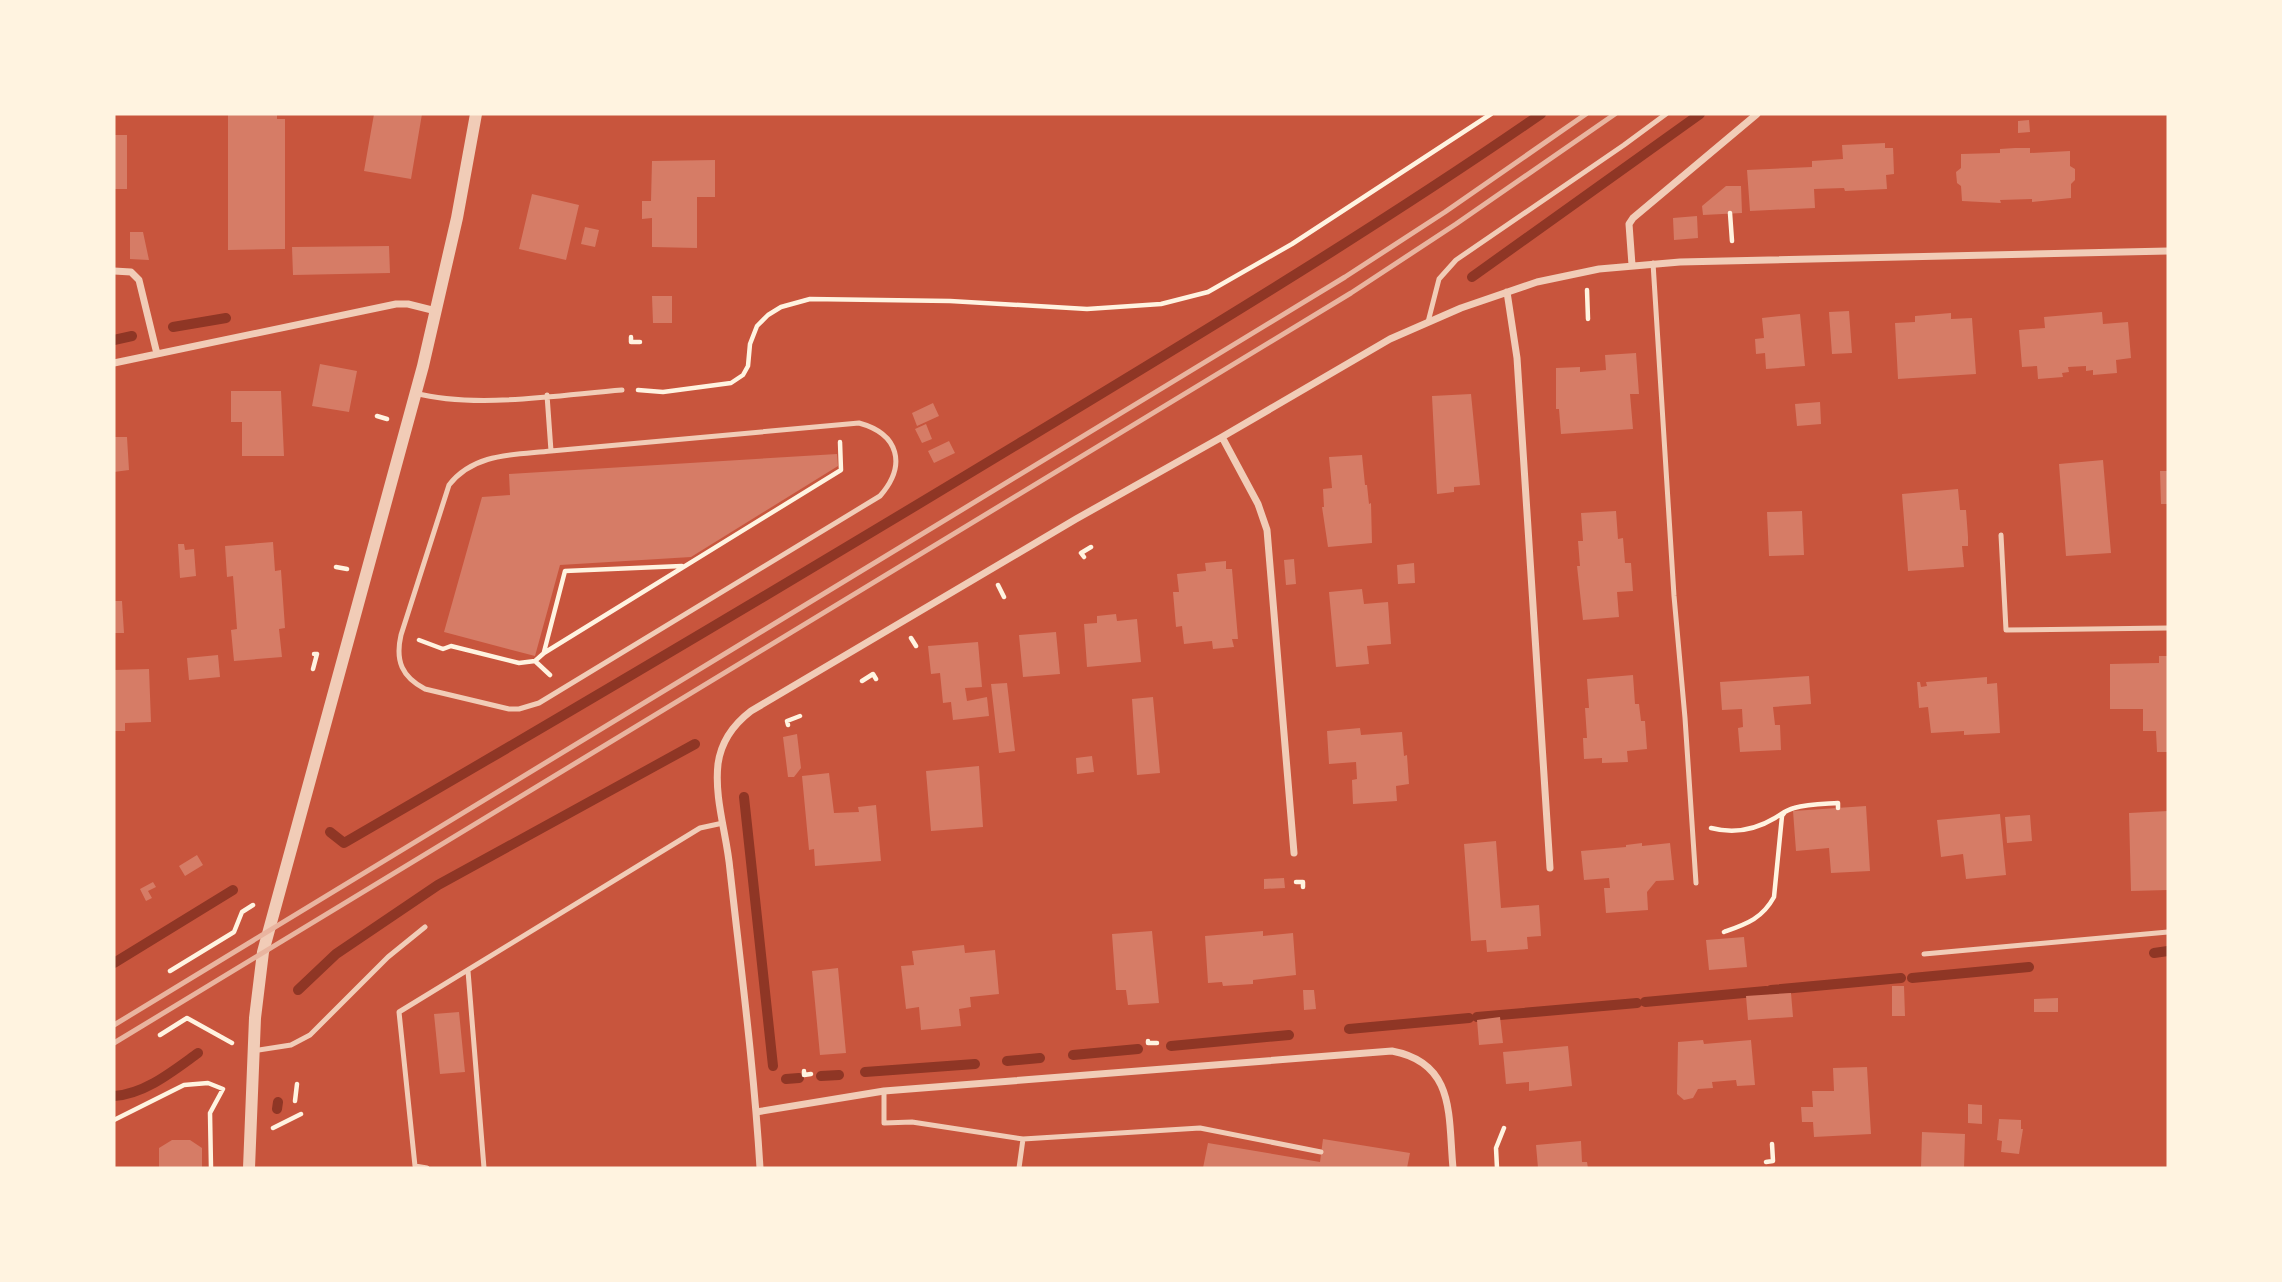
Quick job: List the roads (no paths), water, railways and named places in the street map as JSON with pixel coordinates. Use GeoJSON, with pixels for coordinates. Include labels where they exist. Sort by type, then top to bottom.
{"type":"FeatureCollection","features":[{"type":"Feature","properties":{"kind":"street"},"geometry":{"type":"LineString","coordinates":[[249,1168],[253,1051],[263,952],[436,311],[477,114]]}},
{"type":"Feature","properties":{"kind":"street"},"geometry":{"type":"LineString","coordinates":[[1632,265],[1629,224],[1633,218],[1757,114]]}},
{"type":"Feature","properties":{"kind":"street"},"geometry":{"type":"LineString","coordinates":[[760,1168],[757,1112],[729,856],[717,779],[719,759],[727,737],[743,717],[1332,371],[1390,339],[1507,292],[1559,276],[1653,263],[2168,251]]}},
{"type":"Feature","properties":{"kind":"street"},"geometry":{"type":"LineString","coordinates":[[114,271],[131,272],[139,280],[157,354]]}},
{"type":"Feature","properties":{"kind":"street"},"geometry":{"type":"LineString","coordinates":[[1507,292],[1517,358],[1550,868]]}},
{"type":"Feature","properties":{"kind":"street"},"geometry":{"type":"LineString","coordinates":[[114,363],[396,304],[436,311]]}},
{"type":"Feature","properties":{"kind":"street"},"geometry":{"type":"LineString","coordinates":[[1222,437],[1258,504],[1267,530],[1294,853]]}},
{"type":"Feature","properties":{"kind":"street"},"geometry":{"type":"LineString","coordinates":[[757,1112],[884,1091],[1392,1051],[1417,1058],[1434,1071],[1440,1081],[1446,1103],[1453,1168]]}},
{"type":"Feature","properties":{"kind":"lane"},"geometry":{"type":"LineString","coordinates":[[1428,322],[1439,279],[1456,260],[1667,114]]}},
{"type":"Feature","properties":{"kind":"lane"},"geometry":{"type":"LineString","coordinates":[[1653,263],[1696,883]]}},
{"type":"Feature","properties":{"kind":"lane"},"geometry":{"type":"LineString","coordinates":[[415,393],[463,401],[622,390]]}},
{"type":"Feature","properties":{"kind":"lane"},"geometry":{"type":"LineString","coordinates":[[547,396],[551,451]]}},
{"type":"Feature","properties":{"kind":"lane"},"geometry":{"type":"LineString","coordinates":[[859,423],[873,427],[890,441],[895,454],[895,474],[880,496],[566,687],[528,707],[499,708],[425,689],[414,683],[400,664],[399,643],[449,485],[468,467],[485,459],[551,451],[859,423]]}},
{"type":"Feature","properties":{"kind":"lane"},"geometry":{"type":"LineString","coordinates":[[2001,535],[2006,630],[2168,628]]}},
{"type":"Feature","properties":{"kind":"lane"},"geometry":{"type":"LineString","coordinates":[[427,1168],[415,1166],[399,1012],[699,828],[723,823]]}},
{"type":"Feature","properties":{"kind":"lane"},"geometry":{"type":"LineString","coordinates":[[253,1051],[291,1045],[310,1035],[388,957],[425,927]]}},
{"type":"Feature","properties":{"kind":"lane"},"geometry":{"type":"LineString","coordinates":[[1924,954],[2168,932]]}},
{"type":"Feature","properties":{"kind":"lane"},"geometry":{"type":"LineString","coordinates":[[468,971],[484,1168]]}},
{"type":"Feature","properties":{"kind":"lane"},"geometry":{"type":"LineString","coordinates":[[884,1091],[884,1123],[912,1122],[1023,1139],[1200,1128],[1321,1152]]}},
{"type":"Feature","properties":{"kind":"lane"},"geometry":{"type":"LineString","coordinates":[[1019,1168],[1023,1139]]}},
{"type":"Feature","properties":{"kind":"waterway"},"geometry":{"type":"LineString","coordinates":[[330,832],[344,843],[685,644],[1220,322],[1414,199],[1541,114]]}},
{"type":"Feature","properties":{"kind":"waterway"},"geometry":{"type":"LineString","coordinates":[[1472,277],[1700,114]]}},
{"type":"Feature","properties":{"kind":"waterway"},"geometry":{"type":"LineString","coordinates":[[173,327],[226,318]]}},
{"type":"Feature","properties":{"kind":"waterway"},"geometry":{"type":"LineString","coordinates":[[114,340],[132,336]]}},
{"type":"Feature","properties":{"kind":"waterway"},"geometry":{"type":"LineString","coordinates":[[298,990],[336,954],[438,885],[695,744]]}},
{"type":"Feature","properties":{"kind":"waterway"},"geometry":{"type":"LineString","coordinates":[[744,797],[773,1066]]}},
{"type":"Feature","properties":{"kind":"waterway"},"geometry":{"type":"LineString","coordinates":[[114,963],[233,890]]}},
{"type":"Feature","properties":{"kind":"waterway"},"geometry":{"type":"LineString","coordinates":[[2154,953],[2168,951]]}},
{"type":"Feature","properties":{"kind":"waterway"},"geometry":{"type":"LineString","coordinates":[[1912,978],[2029,967]]}},
{"type":"Feature","properties":{"kind":"waterway"},"geometry":{"type":"LineString","coordinates":[[1771,990],[1901,978]]}},
{"type":"Feature","properties":{"kind":"waterway"},"geometry":{"type":"LineString","coordinates":[[1645,1002],[1766,991]]}},
{"type":"Feature","properties":{"kind":"waterway"},"geometry":{"type":"LineString","coordinates":[[1477,1017],[1637,1003]]}},
{"type":"Feature","properties":{"kind":"waterway"},"geometry":{"type":"LineString","coordinates":[[1349,1029],[1469,1018]]}},
{"type":"Feature","properties":{"kind":"waterway"},"geometry":{"type":"LineString","coordinates":[[1171,1046],[1289,1035]]}},
{"type":"Feature","properties":{"kind":"waterway"},"geometry":{"type":"LineString","coordinates":[[1073,1055],[1138,1049]]}},
{"type":"Feature","properties":{"kind":"waterway"},"geometry":{"type":"LineString","coordinates":[[114,1096],[148,1086],[198,1053]]}},
{"type":"Feature","properties":{"kind":"waterway"},"geometry":{"type":"LineString","coordinates":[[1007,1061],[1040,1058]]}},
{"type":"Feature","properties":{"kind":"waterway"},"geometry":{"type":"LineString","coordinates":[[865,1072],[975,1064]]}},
{"type":"Feature","properties":{"kind":"waterway"},"geometry":{"type":"LineString","coordinates":[[821,1076],[839,1075]]}},
{"type":"Feature","properties":{"kind":"waterway"},"geometry":{"type":"LineString","coordinates":[[786,1079],[799,1078]]}},
{"type":"Feature","properties":{"kind":"waterway"},"geometry":{"type":"LineString","coordinates":[[277,1109],[278,1102]]}},
{"type":"Feature","properties":{"kind":"railway"},"geometry":{"type":"LineString","coordinates":[[114,1025],[1345,277],[1445,212],[1586,114]]}},
{"type":"Feature","properties":{"kind":"railway"},"geometry":{"type":"LineString","coordinates":[[114,1043],[1351,293],[1615,114]]}}]}
